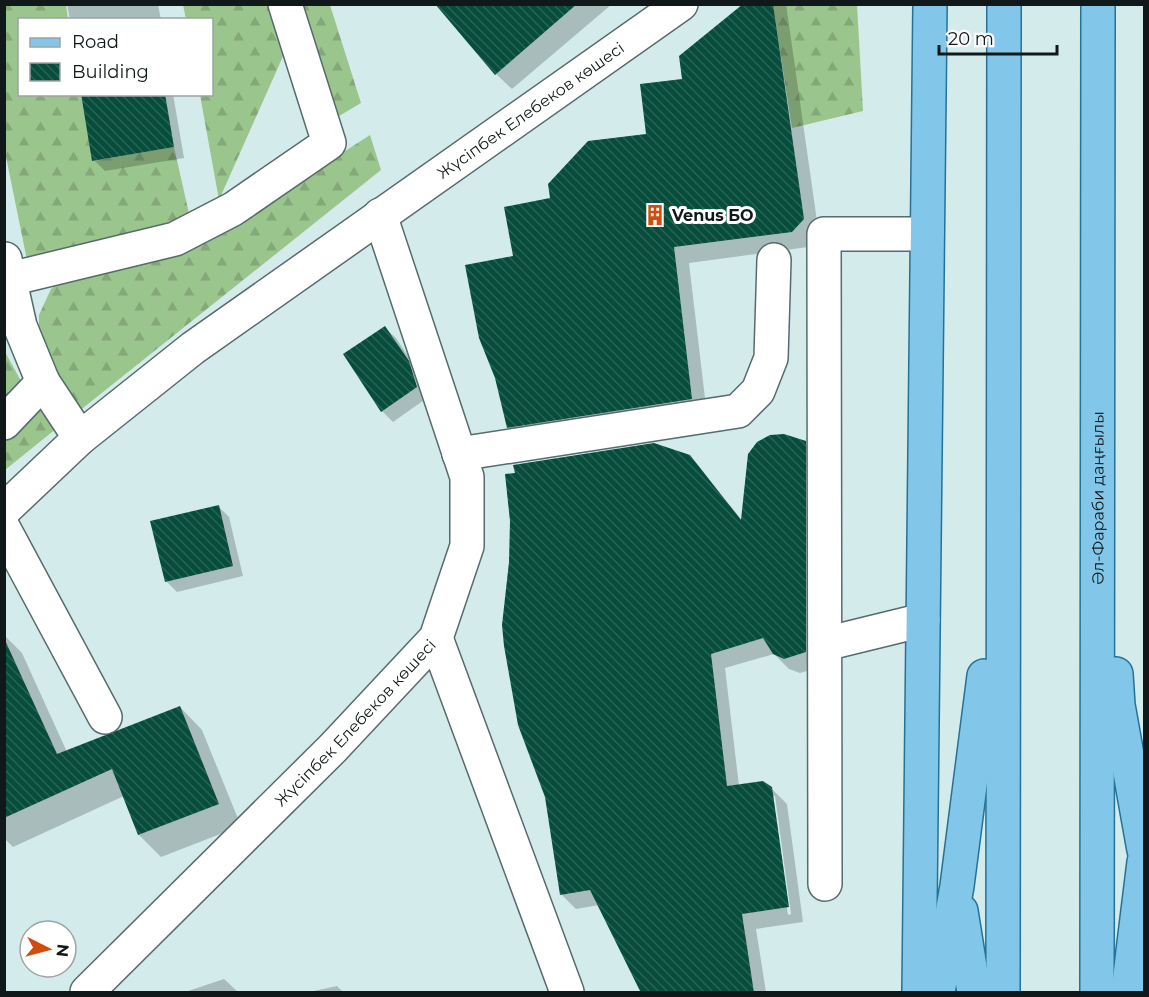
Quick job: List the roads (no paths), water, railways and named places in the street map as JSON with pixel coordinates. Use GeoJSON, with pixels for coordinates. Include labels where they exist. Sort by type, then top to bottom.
{"type":"FeatureCollection","features":[{"type":"Feature","properties":{"kind":"main road"},"geometry":{"type":"LineString","coordinates":[[919,993],[930,4]]}},
{"type":"Feature","properties":{"kind":"main road"},"geometry":{"type":"LineString","coordinates":[[1003,993],[1004,4]]}},
{"type":"Feature","properties":{"kind":"main road","name":"Әл-Фараби даңғылы"},"geometry":{"type":"LineString","coordinates":[[1097,993],[1098,4]]}},
{"type":"Feature","properties":{"kind":"main road"},"geometry":{"type":"LineString","coordinates":[[1098,403],[1118,705],[1144,850]]}},
{"type":"Feature","properties":{"kind":"main road"},"geometry":{"type":"LineString","coordinates":[[938,993],[957,886],[982,704],[1003,405]]}},
{"type":"Feature","properties":{"kind":"main road"},"geometry":{"type":"LineString","coordinates":[[923,620],[938,772],[974,993]]}},
{"type":"Feature","properties":{"kind":"main road"},"geometry":{"type":"LineString","coordinates":[[1128,993],[1144,862]]}},
{"type":"Feature","properties":{"kind":"street"},"geometry":{"type":"LineString","coordinates":[[80,438],[44,382],[20,326],[7,268],[175,239],[233,209],[329,143],[285,4]]}},
{"type":"Feature","properties":{"kind":"street","name":"Жүсіпбек Елебеков көшесі"},"geometry":{"type":"LineString","coordinates":[[4,510],[80,438],[193,348],[681,4]]}},
{"type":"Feature","properties":{"kind":"street","name":"Жүсіпбек Елебеков көшесі"},"geometry":{"type":"LineString","coordinates":[[87,993],[333,748],[436,638],[467,546],[467,477],[380,215]]}},
{"type":"Feature","properties":{"kind":"street"},"geometry":{"type":"LineString","coordinates":[[825,884],[824,234],[927,234]]}},
{"type":"Feature","properties":{"kind":"street"},"geometry":{"type":"LineString","coordinates":[[459,454],[738,411],[758,391],[771,358],[774,260]]}},
{"type":"Feature","properties":{"kind":"street"},"geometry":{"type":"LineString","coordinates":[[4,423],[44,382]]}},
{"type":"Feature","properties":{"kind":"street"},"geometry":{"type":"LineString","coordinates":[[4,530],[105,717]]}},
{"type":"Feature","properties":{"kind":"street"},"geometry":{"type":"LineString","coordinates":[[825,644],[923,620]]}},
{"type":"Feature","properties":{"kind":"street"},"geometry":{"type":"LineString","coordinates":[[436,638],[567,993]]}},
{"type":"Feature","properties":{"kind":"place","name":"Venus БО"},"geometry":{"type":"Point","coordinates":[655,215]}}]}
